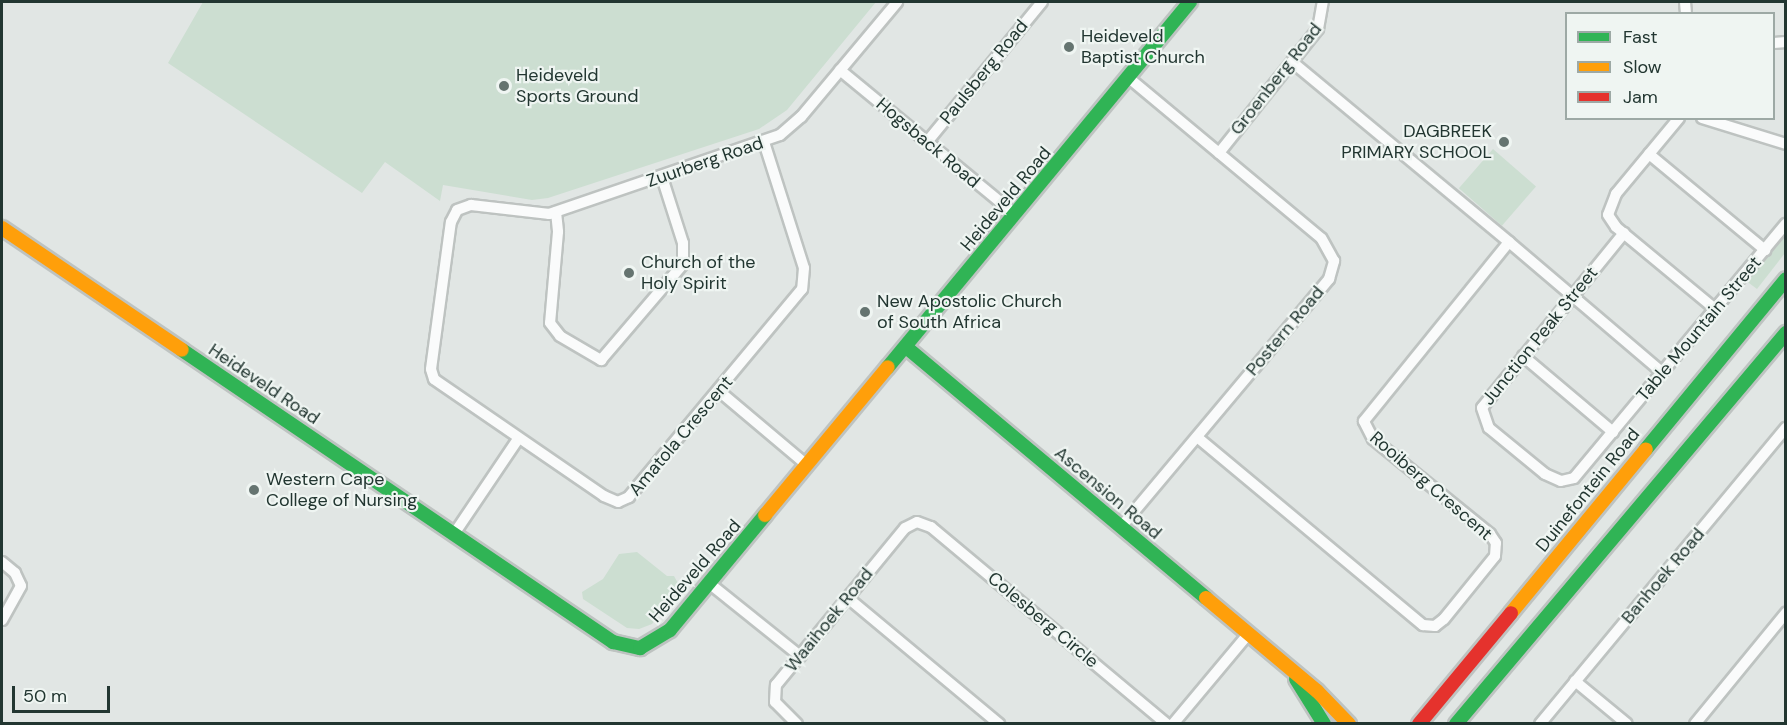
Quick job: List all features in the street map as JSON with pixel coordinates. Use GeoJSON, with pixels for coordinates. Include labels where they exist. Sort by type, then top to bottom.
{"type":"FeatureCollection","features":[{"type":"Feature","properties":{"kind":"street","name":"Zuurberg Road"},"geometry":{"type":"LineString","coordinates":[[457,210],[471,205],[525,213],[556,212],[780,135],[801,117],[897,2]]}},
{"type":"Feature","properties":{"kind":"street","name":"Paulsberg Road"},"geometry":{"type":"LineString","coordinates":[[927,142],[1042,2]]}},
{"type":"Feature","properties":{"kind":"street","name":"Heideveld Road"},"geometry":{"type":"LineString","coordinates":[[2,228],[454,534],[627,648],[646,646],[660,640],[808,466],[1190,2]]}},
{"type":"Feature","properties":{"kind":"street","name":"Groenberg Road"},"geometry":{"type":"LineString","coordinates":[[1219,153],[1318,29],[1323,2]]}},
{"type":"Feature","properties":{"kind":"street"},"geometry":{"type":"LineString","coordinates":[[1292,62],[1662,372]]}},
{"type":"Feature","properties":{"kind":"street","name":"Hogsback Road"},"geometry":{"type":"LineString","coordinates":[[840,70],[1016,215]]}},
{"type":"Feature","properties":{"kind":"street","name":"Postern Road"},"geometry":{"type":"LineString","coordinates":[[1121,527],[1329,279],[1333,267],[1326,242],[1129,78]]}},
{"type":"Feature","properties":{"kind":"street"},"geometry":{"type":"LineString","coordinates":[[1677,120],[1608,209],[1611,221],[1623,234],[1716,309]]}},
{"type":"Feature","properties":{"kind":"street"},"geometry":{"type":"LineString","coordinates":[[1708,120],[1785,144]]}},
{"type":"Feature","properties":{"kind":"street","name":"Amatola Crescent"},"geometry":{"type":"LineString","coordinates":[[457,210],[451,222],[432,374],[438,384],[518,439],[610,500],[622,502],[633,494],[797,297],[804,280],[764,142]]}},
{"type":"Feature","properties":{"kind":"street"},"geometry":{"type":"LineString","coordinates":[[1649,154],[1765,250]]}},
{"type":"Feature","properties":{"kind":"street"},"geometry":{"type":"LineString","coordinates":[[556,212],[558,232],[549,320],[560,336],[602,360],[683,264],[683,243],[662,177]]}},
{"type":"Feature","properties":{"kind":"street","name":"Table Mountain Street"},"geometry":{"type":"LineString","coordinates":[[1561,481],[1574,478],[1785,224]]}},
{"type":"Feature","properties":{"kind":"street","name":"Junction Peak Street"},"geometry":{"type":"LineString","coordinates":[[1561,481],[1545,474],[1489,429],[1482,415],[1489,396],[1623,234]]}},
{"type":"Feature","properties":{"kind":"street","name":"Rooiberg Crescent"},"geometry":{"type":"LineString","coordinates":[[1197,437],[1420,623],[1431,627],[1439,623],[1492,560],[1496,543],[1373,439],[1364,421],[1509,242]]}},
{"type":"Feature","properties":{"kind":"street","name":"Duinefontein Road"},"geometry":{"type":"LineString","coordinates":[[1419,723],[1785,279]]}},
{"type":"Feature","properties":{"kind":"street"},"geometry":{"type":"LineString","coordinates":[[1456,723],[1785,333]]}},
{"type":"Feature","properties":{"kind":"street","name":"Ascension Road"},"geometry":{"type":"LineString","coordinates":[[906,347],[1288,666],[1349,723]]}},
{"type":"Feature","properties":{"kind":"street"},"geometry":{"type":"LineString","coordinates":[[1522,356],[1613,432]]}},
{"type":"Feature","properties":{"kind":"street"},"geometry":{"type":"LineString","coordinates":[[719,392],[808,466]]}},
{"type":"Feature","properties":{"kind":"street","name":"Banhoek Road"},"geometry":{"type":"LineString","coordinates":[[1540,723],[1785,428]]}},
{"type":"Feature","properties":{"kind":"street"},"geometry":{"type":"LineString","coordinates":[[454,534],[518,439]]}},
{"type":"Feature","properties":{"kind":"street","name":"Waaihoek Road"},"geometry":{"type":"LineString","coordinates":[[797,723],[777,706],[773,694],[800,656],[905,528],[917,522]]}},
{"type":"Feature","properties":{"kind":"street","name":"Colesberg Circle"},"geometry":{"type":"LineString","coordinates":[[917,522],[931,527],[1167,723]]}},
{"type":"Feature","properties":{"kind":"street"},"geometry":{"type":"LineString","coordinates":[[2,562],[15,573],[21,586],[2,620]]}},
{"type":"Feature","properties":{"kind":"street"},"geometry":{"type":"LineString","coordinates":[[709,583],[800,656]]}},
{"type":"Feature","properties":{"kind":"street"},"geometry":{"type":"LineString","coordinates":[[848,598],[999,723]]}},
{"type":"Feature","properties":{"kind":"street"},"geometry":{"type":"LineString","coordinates":[[1695,723],[1785,614]]}},
{"type":"Feature","properties":{"kind":"street"},"geometry":{"type":"LineString","coordinates":[[1173,723],[1249,633]]}},
{"type":"Feature","properties":{"kind":"street","name":"Ascension Road"},"geometry":{"type":"LineString","coordinates":[[1288,666],[1324,723]]}},
{"type":"Feature","properties":{"kind":"street"},"geometry":{"type":"LineString","coordinates":[[1575,681],[1627,723]]}},
{"type":"Feature","properties":{"kind":"green space","name":"Heideveld Sports Ground"},"geometry":{"type":"Polygon","coordinates":[[[203,2],[876,2],[787,110],[759,129],[548,198],[532,200],[443,185],[440,201],[385,162],[362,193],[168,63],[203,2]]]}},
{"type":"Feature","properties":{"kind":"green space"},"geometry":{"type":"Polygon","coordinates":[[[1493,149],[1536,186],[1502,226],[1459,188],[1493,149]]]}},
{"type":"Feature","properties":{"kind":"green space"},"geometry":{"type":"Polygon","coordinates":[[[1785,233],[1785,253],[1757,289],[1745,280],[1785,233]]]}},
{"type":"Feature","properties":{"kind":"green space"},"geometry":{"type":"Polygon","coordinates":[[[637,552],[667,576],[674,576],[680,587],[652,624],[639,629],[627,628],[583,599],[582,592],[603,579],[619,554],[637,552]]]}},
{"type":"Feature","properties":{"kind":"traffic: fast"},"geometry":{"type":"LineString","coordinates":[[888,367],[1190,2]]}},
{"type":"Feature","properties":{"kind":"traffic: fast"},"geometry":{"type":"LineString","coordinates":[[1646,449],[1786,279]]}},
{"type":"Feature","properties":{"kind":"traffic: fast"},"geometry":{"type":"LineString","coordinates":[[1456,724],[1786,333]]}},
{"type":"Feature","properties":{"kind":"traffic: fast"},"geometry":{"type":"LineString","coordinates":[[906,347],[1206,598]]}},
{"type":"Feature","properties":{"kind":"traffic: fast"},"geometry":{"type":"LineString","coordinates":[[182,350],[613,642],[640,648],[670,630],[765,515]]}},
{"type":"Feature","properties":{"kind":"traffic: fast"},"geometry":{"type":"LineString","coordinates":[[1296,679],[1324,724]]}},
{"type":"Feature","properties":{"kind":"traffic: slow"},"geometry":{"type":"LineString","coordinates":[[2,228],[182,350]]}},
{"type":"Feature","properties":{"kind":"traffic: slow"},"geometry":{"type":"LineString","coordinates":[[765,515],[888,367]]}},
{"type":"Feature","properties":{"kind":"traffic: slow"},"geometry":{"type":"LineString","coordinates":[[1511,613],[1646,449]]}},
{"type":"Feature","properties":{"kind":"traffic: slow"},"geometry":{"type":"LineString","coordinates":[[1206,598],[1317,691],[1349,724]]}},
{"type":"Feature","properties":{"kind":"traffic: jam"},"geometry":{"type":"LineString","coordinates":[[1419,724],[1511,613]]}},
{"type":"Feature","properties":{"kind":"place","name":"Heideveld Baptist Church"},"geometry":{"type":"Point","coordinates":[1069,47]}},
{"type":"Feature","properties":{"kind":"place","name":"Heideveld Sports Ground"},"geometry":{"type":"Point","coordinates":[504,86]}},
{"type":"Feature","properties":{"kind":"place","name":"DAGBREEK PRIMARY SCHOOL"},"geometry":{"type":"Point","coordinates":[1504,142]}},
{"type":"Feature","properties":{"kind":"place","name":"Church of the Holy Spirit"},"geometry":{"type":"Point","coordinates":[629,273]}},
{"type":"Feature","properties":{"kind":"place","name":"New Apostolic Church of South Africa"},"geometry":{"type":"Point","coordinates":[865,312]}},
{"type":"Feature","properties":{"kind":"place","name":"Western Cape College of Nursing"},"geometry":{"type":"Point","coordinates":[254,490]}}]}
